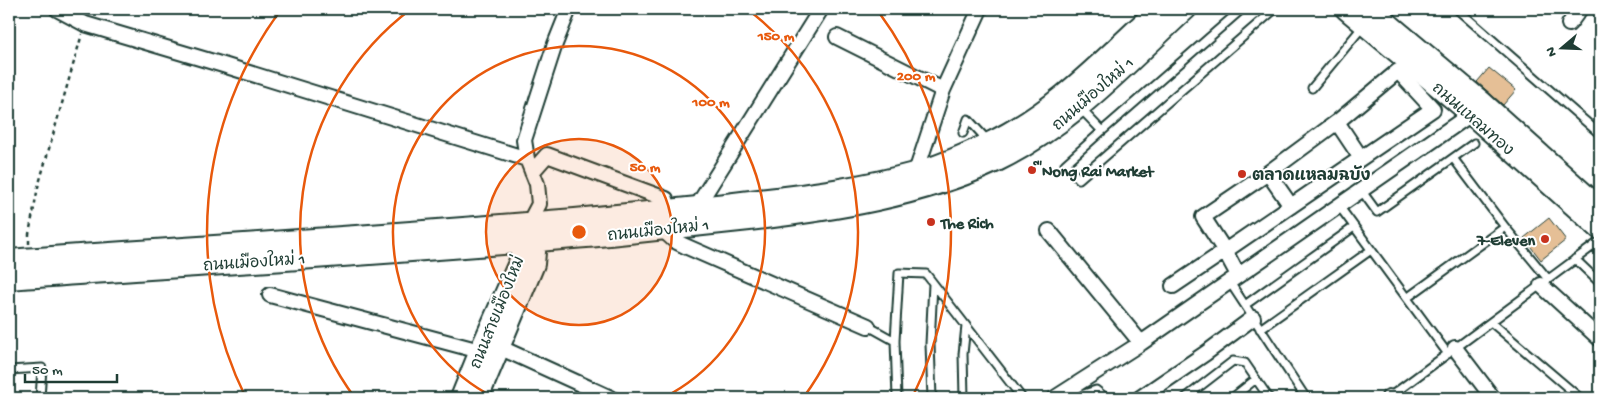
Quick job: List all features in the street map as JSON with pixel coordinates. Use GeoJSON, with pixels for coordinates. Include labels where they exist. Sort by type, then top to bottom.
{"type":"FeatureCollection","features":[{"type":"Feature","properties":{"kind":"street"},"geometry":{"type":"LineString","coordinates":[[57,9],[85,24],[220,64],[530,166]]}},
{"type":"Feature","properties":{"kind":"street"},"geometry":{"type":"LineString","coordinates":[[529,230],[539,204],[537,184],[530,166],[524,140],[555,44],[569,9]]}},
{"type":"Feature","properties":{"kind":"street"},"geometry":{"type":"LineString","coordinates":[[696,208],[821,9]]}},
{"type":"Feature","properties":{"kind":"street"},"geometry":{"type":"LineString","coordinates":[[916,172],[943,90],[980,9]]}},
{"type":"Feature","properties":{"kind":"street","name":"ถนนเมืองใหม่ 1"},"geometry":{"type":"LineString","coordinates":[[9,274],[529,230],[669,210],[816,193],[880,181],[943,163],[990,143],[1029,121],[1068,92],[1158,9]]}},
{"type":"Feature","properties":{"kind":"street","name":"ถนนเมืองใหม่ 1"},"geometry":{"type":"LineString","coordinates":[[9,274],[29,258],[529,230],[662,229],[820,212],[884,199],[950,181],[998,160],[1031,142],[1080,107],[1186,9]]}},
{"type":"Feature","properties":{"kind":"street","name":"ถนนแหลมทอง"},"geometry":{"type":"LineString","coordinates":[[1346,9],[1367,17],[1600,208]]}},
{"type":"Feature","properties":{"kind":"street"},"geometry":{"type":"LineString","coordinates":[[1569,24],[1580,9]]}},
{"type":"Feature","properties":{"kind":"street"},"geometry":{"type":"LineString","coordinates":[[837,38],[943,90]]}},
{"type":"Feature","properties":{"kind":"street"},"geometry":{"type":"LineString","coordinates":[[1173,286],[1225,251],[1362,158],[1433,109],[1398,72],[1337,122],[1268,173],[1203,217],[1225,251],[1234,278]]}},
{"type":"Feature","properties":{"kind":"street"},"geometry":{"type":"LineString","coordinates":[[1055,398],[1141,342],[1339,206],[1477,108]]}},
{"type":"Feature","properties":{"kind":"street","name":"ถนนแหลมทอง"},"geometry":{"type":"LineString","coordinates":[[1477,108],[1600,229]]}},
{"type":"Feature","properties":{"kind":"street"},"geometry":{"type":"LineString","coordinates":[[1337,122],[1362,158]]}},
{"type":"Feature","properties":{"kind":"street"},"geometry":{"type":"LineString","coordinates":[[530,166],[547,155],[666,199],[669,210]]}},
{"type":"Feature","properties":{"kind":"street"},"geometry":{"type":"LineString","coordinates":[[1268,173],[1291,206]]}},
{"type":"Feature","properties":{"kind":"street"},"geometry":{"type":"LineString","coordinates":[[662,229],[675,241],[685,246],[868,326]]}},
{"type":"Feature","properties":{"kind":"street","name":"ถนนสายเมืองใหม่"},"geometry":{"type":"LineString","coordinates":[[461,398],[490,349],[534,264],[529,230]]}},
{"type":"Feature","properties":{"kind":"street"},"geometry":{"type":"LineString","coordinates":[[1049,231],[1141,342]]}},
{"type":"Feature","properties":{"kind":"street"},"geometry":{"type":"LineString","coordinates":[[1544,282],[1600,339]]}},
{"type":"Feature","properties":{"kind":"street"},"geometry":{"type":"LineString","coordinates":[[270,295],[490,349],[611,398]]}},
{"type":"Feature","properties":{"kind":"street"},"geometry":{"type":"LineString","coordinates":[[1140,398],[1206,353],[1256,323]]}},
{"type":"Feature","properties":{"kind":"street","name":"ถนนสายเมืองใหม่"},"geometry":{"type":"LineString","coordinates":[[478,398],[490,349]]}},
{"type":"Feature","properties":{"kind":"street"},"geometry":{"type":"LineString","coordinates":[[1451,351],[1493,398]]}},
{"type":"Feature","properties":{"kind":"lane"},"geometry":{"type":"LineString","coordinates":[[1242,9],[1065,164],[1078,179],[1275,9]]}},
{"type":"Feature","properties":{"kind":"lane"},"geometry":{"type":"LineString","coordinates":[[1457,9],[1600,134]]}},
{"type":"Feature","properties":{"kind":"lane"},"geometry":{"type":"LineString","coordinates":[[1312,88],[1367,17]]}},
{"type":"Feature","properties":{"kind":"lane"},"geometry":{"type":"LineString","coordinates":[[1080,107],[1102,131]]}},
{"type":"Feature","properties":{"kind":"lane"},"geometry":{"type":"LineString","coordinates":[[963,133],[968,119],[990,143]]}},
{"type":"Feature","properties":{"kind":"lane"},"geometry":{"type":"LineString","coordinates":[[1361,190],[1377,212],[1474,143]]}},
{"type":"Feature","properties":{"kind":"lane"},"geometry":{"type":"LineString","coordinates":[[1453,158],[1544,282]]}},
{"type":"Feature","properties":{"kind":"lane"},"geometry":{"type":"LineString","coordinates":[[1339,206],[1407,298],[1451,351]]}},
{"type":"Feature","properties":{"kind":"lane"},"geometry":{"type":"LineString","coordinates":[[1245,305],[1354,227]]}},
{"type":"Feature","properties":{"kind":"lane"},"geometry":{"type":"LineString","coordinates":[[1407,298],[1505,227]]}},
{"type":"Feature","properties":{"kind":"lane"},"geometry":{"type":"LineString","coordinates":[[1389,398],[1600,241]]}},
{"type":"Feature","properties":{"kind":"lane"},"geometry":{"type":"LineString","coordinates":[[1256,323],[1371,250]]}},
{"type":"Feature","properties":{"kind":"lane"},"geometry":{"type":"LineString","coordinates":[[1575,259],[1600,283]]}},
{"type":"Feature","properties":{"kind":"lane"},"geometry":{"type":"LineString","coordinates":[[897,398],[895,341],[899,273],[926,274],[1022,398]]}},
{"type":"Feature","properties":{"kind":"lane"},"geometry":{"type":"LineString","coordinates":[[1234,278],[1245,305],[1306,398]]}},
{"type":"Feature","properties":{"kind":"lane"},"geometry":{"type":"LineString","coordinates":[[932,398],[930,344],[933,284]]}},
{"type":"Feature","properties":{"kind":"lane"},"geometry":{"type":"LineString","coordinates":[[1491,322],[1580,398]]}},
{"type":"Feature","properties":{"kind":"lane"},"geometry":{"type":"LineString","coordinates":[[868,326],[895,341]]}},
{"type":"Feature","properties":{"kind":"lane"},"geometry":{"type":"LineString","coordinates":[[964,398],[963,354],[966,326]]}},
{"type":"Feature","properties":{"kind":"lane"},"geometry":{"type":"LineString","coordinates":[[1185,398],[1233,361],[1245,363],[1269,398]]}},
{"type":"Feature","properties":{"kind":"lane"},"geometry":{"type":"LineString","coordinates":[[9,370],[42,368],[40,398]]}},
{"type":"Feature","properties":{"kind":"lane"},"geometry":{"type":"LineString","coordinates":[[1232,398],[1256,379]]}},
{"type":"Feature","properties":{"kind":"lane"},"geometry":{"type":"LineString","coordinates":[[1072,398],[1096,390],[1106,398]]}},
{"type":"Feature","properties":{"kind":"path"},"geometry":{"type":"LineString","coordinates":[[29,258],[29,234],[38,187],[85,24]]}},
{"type":"Feature","properties":{"kind":"building"},"geometry":{"type":"Polygon","coordinates":[[[1489,68],[1516,90],[1503,105],[1477,82],[1489,68]]]}},
{"type":"Feature","properties":{"kind":"building","name":"7-Eleven"},"geometry":{"type":"Polygon","coordinates":[[[1549,218],[1566,240],[1541,260],[1524,238],[1549,218]]]}},
{"type":"Feature","properties":{"kind":"place","name":"ืNong Rai Market"},"geometry":{"type":"Point","coordinates":[1032,170]}},
{"type":"Feature","properties":{"kind":"place","name":"ตลาดแหลมฉบัง"},"geometry":{"type":"Point","coordinates":[1242,174]}},
{"type":"Feature","properties":{"kind":"place","name":"The Rich"},"geometry":{"type":"Point","coordinates":[931,222]}},
{"type":"Feature","properties":{"kind":"place","name":"7-Eleven"},"geometry":{"type":"Point","coordinates":[1545,239]}}]}
